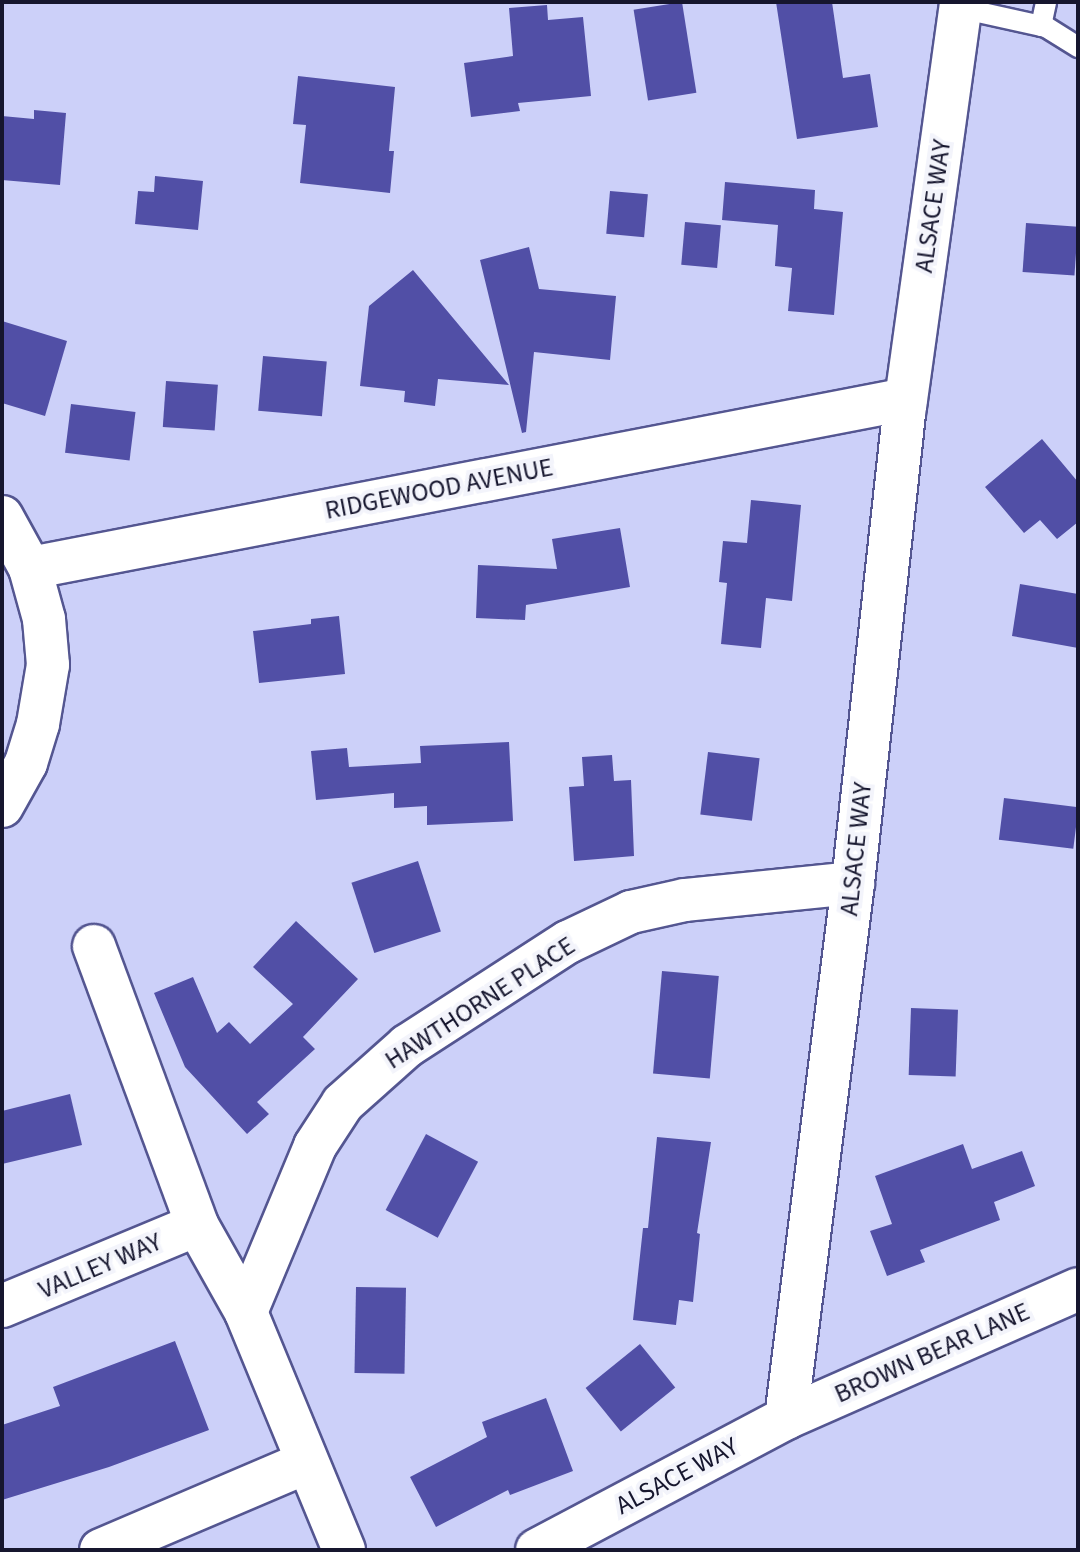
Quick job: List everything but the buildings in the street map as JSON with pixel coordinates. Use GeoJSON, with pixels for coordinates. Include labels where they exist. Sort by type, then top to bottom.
{"type":"FeatureCollection","features":[{"type":"Feature","properties":{"kind":"street","name":"ALSACE WAY"},"geometry":{"type":"LineString","coordinates":[[537,1550],[786,1418],[853,883],[906,399],[961,5]]}},
{"type":"Feature","properties":{"kind":"street","name":"RIDGEWOOD AVENUE"},"geometry":{"type":"LineString","coordinates":[[30,568],[906,399]]}},
{"type":"Feature","properties":{"kind":"street"},"geometry":{"type":"LineString","coordinates":[[2,517],[30,568],[44,619],[48,665],[38,724],[26,763],[2,806]]}},
{"type":"Feature","properties":{"kind":"street","name":"HAWTHORNE PLACE"},"geometry":{"type":"LineString","coordinates":[[246,1312],[315,1146],[343,1103],[407,1046],[568,942],[631,912],[685,900],[853,883]]}},
{"type":"Feature","properties":{"kind":"street"},"geometry":{"type":"LineString","coordinates":[[94,946],[197,1225],[246,1312],[344,1550]]}},
{"type":"Feature","properties":{"kind":"street","name":"VALLEY WAY"},"geometry":{"type":"LineString","coordinates":[[2,1306],[197,1225]]}},
{"type":"Feature","properties":{"kind":"street","name":"BROWN BEAR LANE"},"geometry":{"type":"LineString","coordinates":[[786,1418],[1078,1289]]}},
{"type":"Feature","properties":{"kind":"street"},"geometry":{"type":"LineString","coordinates":[[101,1550],[146,1542],[307,1462]]}},
{"type":"Feature","properties":{"kind":"lane"},"geometry":{"type":"LineString","coordinates":[[1041,26],[1046,2]]}},
{"type":"Feature","properties":{"kind":"lane"},"geometry":{"type":"LineString","coordinates":[[961,5],[1041,26],[1078,47]]}}]}
